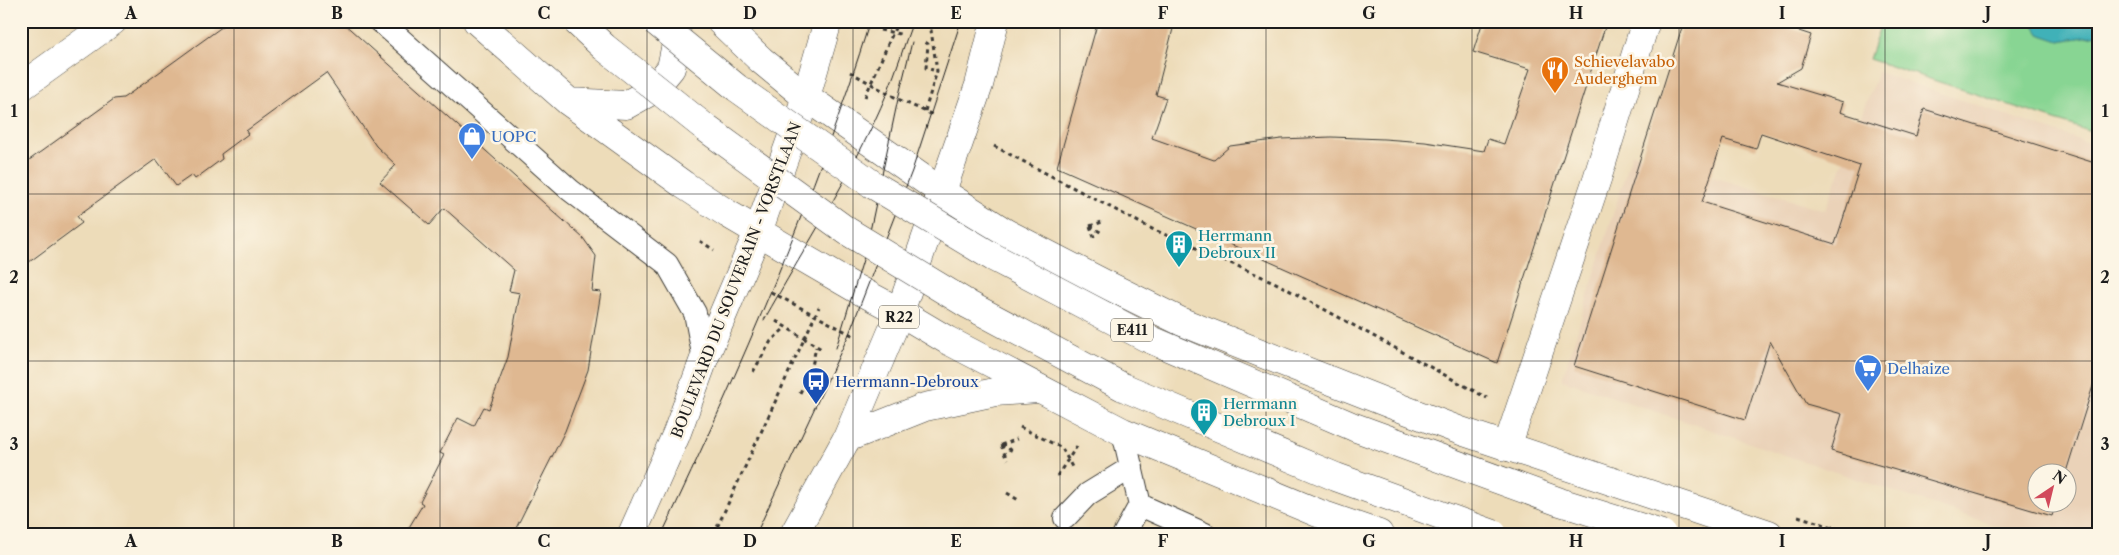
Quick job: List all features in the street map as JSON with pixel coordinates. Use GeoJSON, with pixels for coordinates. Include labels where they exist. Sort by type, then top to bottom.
{"type":"FeatureCollection","features":[{"type":"Feature","properties":{"kind":"main road"},"geometry":{"type":"LineString","coordinates":[[21,87],[113,21]]}},
{"type":"Feature","properties":{"kind":"main road"},"geometry":{"type":"LineString","coordinates":[[477,21],[570,102],[711,204],[855,288],[947,340],[1123,432],[1318,513],[1379,534]]}},
{"type":"Feature","properties":{"kind":"main road"},"geometry":{"type":"LineString","coordinates":[[576,21],[604,47],[707,129],[846,231],[969,305],[1123,387],[1336,477],[1493,534]]}},
{"type":"Feature","properties":{"kind":"main road","name":"E411"},"geometry":{"type":"LineString","coordinates":[[655,21],[737,88],[872,184],[993,257],[1147,338],[1354,428],[1560,502],[1662,534]]}},
{"type":"Feature","properties":{"kind":"main road"},"geometry":{"type":"LineString","coordinates":[[570,102],[626,105],[652,90],[671,68],[677,39],[676,21]]}},
{"type":"Feature","properties":{"kind":"main road"},"geometry":{"type":"LineString","coordinates":[[720,21],[760,60],[806,97],[942,192],[1022,241],[1182,322],[1390,404],[1507,446],[1769,534]]}},
{"type":"Feature","properties":{"kind":"main road","name":"BOULEVARD DU SOUVERAIN - VORSTLAAN"},"geometry":{"type":"LineString","coordinates":[[632,534],[676,435],[704,359],[758,232],[806,97],[828,21]]}},
{"type":"Feature","properties":{"kind":"main road","name":"R22"},"geometry":{"type":"LineString","coordinates":[[794,534],[847,438],[900,312],[979,85],[995,21]]}},
{"type":"Feature","properties":{"kind":"main road"},"geometry":{"type":"LineString","coordinates":[[1507,446],[1597,179],[1646,21]]}},
{"type":"Feature","properties":{"kind":"main road"},"geometry":{"type":"LineString","coordinates":[[847,438],[925,407],[995,392],[1039,389]]}},
{"type":"Feature","properties":{"kind":"main road"},"geometry":{"type":"LineString","coordinates":[[1623,485],[1634,534]]}},
{"type":"Feature","properties":{"kind":"lane"},"geometry":{"type":"LineString","coordinates":[[380,21],[570,190],[667,264],[695,313],[704,359]]}},
{"type":"Feature","properties":{"kind":"lane"},"geometry":{"type":"LineString","coordinates":[[1123,432],[1140,505],[1124,534]]}},
{"type":"Feature","properties":{"kind":"lane"},"geometry":{"type":"LineString","coordinates":[[1065,518],[1088,494],[1132,467]]}},
{"type":"Feature","properties":{"kind":"lane"},"geometry":{"type":"LineString","coordinates":[[1140,505],[1205,534]]}},
{"type":"Feature","properties":{"kind":"path"},"geometry":{"type":"LineString","coordinates":[[870,84],[898,21]]}},
{"type":"Feature","properties":{"kind":"path"},"geometry":{"type":"LineString","coordinates":[[925,111],[937,72],[930,30],[932,21]]}},
{"type":"Feature","properties":{"kind":"path"},"geometry":{"type":"LineString","coordinates":[[880,30],[900,34]]}},
{"type":"Feature","properties":{"kind":"path"},"geometry":{"type":"LineString","coordinates":[[925,42],[928,44],[926,68],[933,70]]}},
{"type":"Feature","properties":{"kind":"path"},"geometry":{"type":"LineString","coordinates":[[995,146],[1150,228],[1274,282],[1491,400]]}},
{"type":"Feature","properties":{"kind":"path"},"geometry":{"type":"LineString","coordinates":[[1090,226],[1105,221]]}},
{"type":"Feature","properties":{"kind":"path"},"geometry":{"type":"LineString","coordinates":[[1090,226],[1102,233]]}},
{"type":"Feature","properties":{"kind":"path"},"geometry":{"type":"LineString","coordinates":[[1090,226],[1097,243]]}},
{"type":"Feature","properties":{"kind":"path"},"geometry":{"type":"LineString","coordinates":[[714,534],[815,316]]}},
{"type":"Feature","properties":{"kind":"path"},"geometry":{"type":"LineString","coordinates":[[776,321],[823,350]]}},
{"type":"Feature","properties":{"kind":"path"},"geometry":{"type":"LineString","coordinates":[[753,372],[771,341],[785,328]]}},
{"type":"Feature","properties":{"kind":"path"},"geometry":{"type":"LineString","coordinates":[[800,393],[812,366],[816,347]]}},
{"type":"Feature","properties":{"kind":"path"},"geometry":{"type":"LineString","coordinates":[[1001,445],[1017,439]]}},
{"type":"Feature","properties":{"kind":"path"},"geometry":{"type":"LineString","coordinates":[[1054,480],[1079,443]]}},
{"type":"Feature","properties":{"kind":"path"},"geometry":{"type":"LineString","coordinates":[[1001,445],[1013,451]]}},
{"type":"Feature","properties":{"kind":"path"},"geometry":{"type":"LineString","coordinates":[[1001,445],[1007,460]]}},
{"type":"Feature","properties":{"kind":"path"},"geometry":{"type":"LineString","coordinates":[[1007,493],[1020,501]]}},
{"type":"Feature","properties":{"kind":"shaded area"},"geometry":{"type":"Polygon","coordinates":[[[1878,72],[2098,146],[2098,534],[2020,534],[1562,380],[1632,153],[1825,210],[1878,72]]]}},
{"type":"Feature","properties":{"kind":"green space"},"geometry":{"type":"Polygon","coordinates":[[[1882,21],[2098,21],[2098,134],[1869,59],[1882,21]]]}},
{"type":"Feature","properties":{"kind":"water"},"geometry":{"type":"Polygon","coordinates":[[[2031,21],[2098,21],[2098,35],[2059,41],[2041,35],[2031,21]]]}},
{"type":"Feature","properties":{"kind":"building"},"geometry":{"type":"Polygon","coordinates":[[[230,21],[341,21],[583,238],[596,256],[592,291],[601,292],[588,370],[565,431],[513,534],[405,534],[423,504],[420,502],[444,455],[440,453],[458,418],[474,426],[484,407],[489,409],[508,357],[520,293],[509,291],[514,270],[444,208],[429,225],[380,182],[396,165],[376,146],[326,73],[246,131],[248,134],[221,154],[222,159],[195,179],[192,175],[176,186],[156,159],[77,216],[82,223],[21,268],[21,166],[114,99],[123,98],[132,92],[230,21]]]}},
{"type":"Feature","properties":{"kind":"building"},"geometry":{"type":"Polygon","coordinates":[[[1098,21],[1175,21],[1156,95],[1166,98],[1152,138],[1214,160],[1230,146],[1281,139],[1331,137],[1384,139],[1425,142],[1484,151],[1488,139],[1504,144],[1530,69],[1473,52],[1483,21],[1607,21],[1497,363],[1057,167],[1098,21]]]}},
{"type":"Feature","properties":{"kind":"building"},"geometry":{"type":"Polygon","coordinates":[[[1684,21],[1769,21],[1811,35],[1801,68],[1777,82],[1843,102],[1840,112],[1916,136],[1924,109],[2098,164],[2098,370],[2069,462],[2026,462],[2026,508],[1831,451],[1842,414],[1806,404],[1770,341],[1745,420],[1574,366],[1684,21]],[[1761,133],[1756,149],[1723,139],[1702,202],[1835,244],[1860,166],[1761,133]]]}},
{"type":"Feature","properties":{"kind":"building"},"geometry":{"type":"Polygon","coordinates":[[[2038,512],[2053,512],[2052,516],[2038,512]]]}},
{"type":"Feature","properties":{"kind":"tram line"},"geometry":{"type":"LineString","coordinates":[[662,534],[748,345],[801,217],[849,87],[870,21]]}},
{"type":"Feature","properties":{"kind":"tram line"},"geometry":{"type":"LineString","coordinates":[[764,320],[860,151],[887,93],[913,21]]}},
{"type":"Feature","properties":{"kind":"tram line"},"geometry":{"type":"LineString","coordinates":[[756,534],[849,334],[912,171],[961,21]]}},
{"type":"Feature","properties":{"kind":"tram line"},"geometry":{"type":"LineString","coordinates":[[836,348],[866,250],[912,42]]}},
{"type":"Feature","properties":{"kind":"place","name":"Schievelavabo Auderghem"},"geometry":{"type":"Point","coordinates":[1555,94]}},
{"type":"Feature","properties":{"kind":"place","name":"UOPC"},"geometry":{"type":"Point","coordinates":[472,160]}},
{"type":"Feature","properties":{"kind":"place","name":"Herrmann Debroux II"},"geometry":{"type":"Point","coordinates":[1179,268]}},
{"type":"Feature","properties":{"kind":"place","name":"Delhaize"},"geometry":{"type":"Point","coordinates":[1868,392]}},
{"type":"Feature","properties":{"kind":"place","name":"Herrmann-Debroux"},"geometry":{"type":"Point","coordinates":[816,405]}},
{"type":"Feature","properties":{"kind":"place","name":"Herrmann Debroux I"},"geometry":{"type":"Point","coordinates":[1204,436]}}]}
